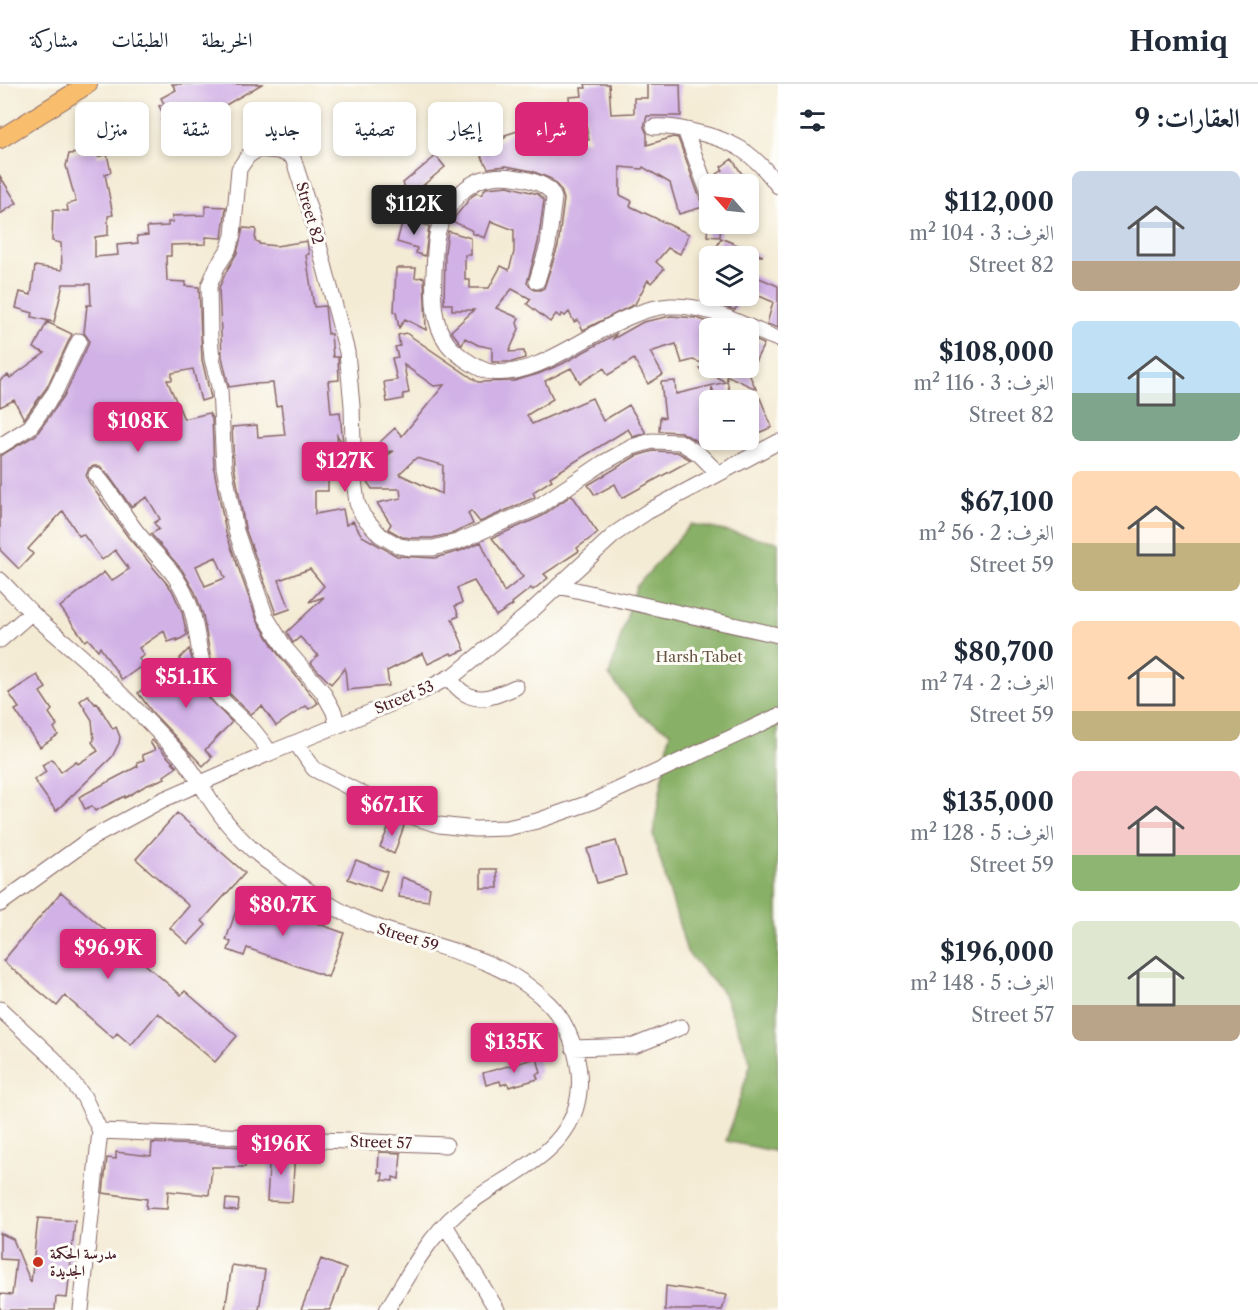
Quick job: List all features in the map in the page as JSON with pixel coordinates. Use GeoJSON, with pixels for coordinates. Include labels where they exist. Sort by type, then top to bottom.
{"type":"FeatureCollection","features":[{"type":"Feature","properties":{"kind":"main road"},"geometry":{"type":"LineString","coordinates":[[0,139],[88,84]]}},
{"type":"Feature","properties":{"kind":"street"},"geometry":{"type":"LineString","coordinates":[[654,127],[672,127],[726,140],[755,158],[778,186]]}},
{"type":"Feature","properties":{"kind":"street"},"geometry":{"type":"LineString","coordinates":[[685,130],[701,174]]}},
{"type":"Feature","properties":{"kind":"street","name":"Street 82"},"geometry":{"type":"LineString","coordinates":[[337,725],[323,692],[285,648],[266,617],[236,531],[224,467],[219,390],[210,337],[209,286],[233,236],[239,169],[248,156],[258,149],[278,151],[292,156],[294,161],[310,211],[347,352],[357,503],[368,522],[388,541],[399,546],[422,549],[457,542],[536,508],[603,463],[632,447],[652,441],[680,442],[699,454],[718,473]]}},
{"type":"Feature","properties":{"kind":"street"},"geometry":{"type":"LineString","coordinates":[[537,281],[548,245],[554,198],[552,193],[540,184],[500,177],[484,179],[467,188],[448,208],[441,221],[435,247],[433,296],[435,314],[446,342],[456,353],[481,369],[504,372],[528,367],[565,351],[633,315],[648,309],[670,306],[704,310],[778,339]]}},
{"type":"Feature","properties":{"kind":"street"},"geometry":{"type":"LineString","coordinates":[[0,446],[30,428],[55,392],[79,341]]}},
{"type":"Feature","properties":{"kind":"street","name":"Street 53"},"geometry":{"type":"LineString","coordinates":[[0,904],[90,839],[145,808],[296,742],[425,690],[448,678],[468,665],[526,616],[616,533],[647,512],[778,442]]}},
{"type":"Feature","properties":{"kind":"street"},"geometry":{"type":"LineString","coordinates":[[96,476],[107,488],[136,531],[171,568],[183,589],[191,610],[198,651],[209,682],[254,730],[270,753]]}},
{"type":"Feature","properties":{"kind":"street","name":"Street 59"},"geometry":{"type":"LineString","coordinates":[[0,579],[32,613],[92,666],[178,753],[192,769],[216,809],[231,828],[276,869],[340,910],[368,924],[501,968],[535,991],[552,1007],[567,1031],[579,1066],[576,1107],[567,1125],[556,1141],[539,1157],[474,1199],[445,1225],[418,1257],[387,1310]]}},
{"type":"Feature","properties":{"kind":"street"},"geometry":{"type":"LineString","coordinates":[[558,586],[778,635]]}},
{"type":"Feature","properties":{"kind":"street"},"geometry":{"type":"LineString","coordinates":[[0,640],[32,613]]}},
{"type":"Feature","properties":{"kind":"street"},"geometry":{"type":"LineString","coordinates":[[448,678],[465,694],[477,698],[496,695],[516,687]]}},
{"type":"Feature","properties":{"kind":"street"},"geometry":{"type":"LineString","coordinates":[[296,742],[314,769],[395,812],[439,825],[475,829],[507,828],[537,821],[589,803],[778,716]]}},
{"type":"Feature","properties":{"kind":"street"},"geometry":{"type":"LineString","coordinates":[[0,1009],[54,1059],[84,1097],[100,1131],[81,1310]]}},
{"type":"Feature","properties":{"kind":"street"},"geometry":{"type":"LineString","coordinates":[[573,1048],[634,1046],[681,1027]]}},
{"type":"Feature","properties":{"kind":"street","name":"Street 57"},"geometry":{"type":"LineString","coordinates":[[100,1131],[446,1145]]}},
{"type":"Feature","properties":{"kind":"street"},"geometry":{"type":"LineString","coordinates":[[445,1225],[497,1310]]}},
{"type":"Feature","properties":{"kind":"green space","name":"Harsh Tabet"},"geometry":{"type":"Polygon","coordinates":[[[691,524],[778,542],[778,1152],[726,1141],[751,1063],[724,994],[687,952],[653,835],[670,732],[640,715],[609,675],[636,587],[691,524]]]}},
{"type":"Feature","properties":{"kind":"building"},"geometry":{"type":"Polygon","coordinates":[[[172,84],[262,84],[231,102],[163,102],[161,98],[176,90],[172,84]]]}},
{"type":"Feature","properties":{"kind":"building"},"geometry":{"type":"Polygon","coordinates":[[[585,84],[609,84],[611,114],[634,113],[634,98],[647,98],[647,84],[680,84],[681,116],[647,116],[644,127],[647,134],[647,145],[673,137],[678,138],[699,196],[699,208],[679,214],[670,183],[643,167],[642,169],[620,167],[620,195],[632,201],[630,206],[689,234],[680,254],[668,248],[656,262],[664,269],[651,283],[648,280],[635,304],[583,330],[578,320],[574,322],[569,312],[560,317],[556,314],[550,322],[527,304],[531,299],[512,289],[496,308],[519,318],[517,323],[519,329],[509,352],[524,351],[525,358],[512,362],[492,362],[492,348],[478,345],[465,338],[462,345],[451,331],[474,310],[452,310],[452,304],[444,304],[445,252],[448,231],[471,238],[471,255],[465,255],[465,280],[470,280],[470,288],[489,288],[501,266],[509,270],[514,252],[514,230],[491,221],[485,238],[452,221],[472,196],[477,193],[481,195],[486,188],[508,186],[538,194],[544,200],[538,243],[527,283],[534,290],[544,288],[558,246],[564,199],[561,190],[551,179],[532,171],[506,166],[488,168],[481,156],[503,156],[503,139],[506,137],[505,135],[515,132],[515,156],[588,156],[588,102],[570,102],[569,97],[582,96],[581,88],[586,88],[585,84]]]}},
{"type":"Feature","properties":{"kind":"building"},"geometry":{"type":"Polygon","coordinates":[[[69,154],[107,156],[111,172],[105,174],[113,215],[108,216],[108,235],[95,237],[95,257],[118,255],[117,245],[138,243],[137,236],[148,235],[147,227],[168,226],[168,222],[173,222],[172,216],[205,215],[205,206],[226,207],[222,238],[206,237],[206,244],[171,245],[171,256],[166,256],[167,281],[186,282],[185,286],[199,287],[202,360],[211,398],[201,401],[193,369],[172,373],[172,380],[167,380],[184,419],[209,413],[212,418],[214,469],[226,533],[257,620],[278,654],[318,703],[309,709],[306,706],[276,726],[262,706],[251,714],[230,694],[217,676],[211,660],[203,615],[195,592],[182,570],[151,534],[159,529],[154,523],[160,519],[147,497],[131,507],[100,466],[89,468],[86,476],[88,481],[128,537],[172,590],[182,612],[187,635],[177,641],[177,639],[168,642],[164,631],[139,648],[144,655],[139,659],[143,665],[122,680],[100,647],[98,650],[88,639],[85,641],[60,607],[104,572],[111,581],[129,569],[115,550],[102,560],[83,534],[79,536],[63,511],[28,549],[33,554],[19,569],[0,550],[0,456],[36,435],[64,396],[89,340],[84,333],[87,305],[91,305],[90,284],[63,284],[54,322],[32,317],[33,313],[16,308],[20,292],[31,295],[35,266],[62,270],[61,243],[52,241],[53,210],[68,211],[67,204],[76,202],[66,166],[69,154]],[[216,557],[196,566],[205,586],[225,578],[216,557]]]}},
{"type":"Feature","properties":{"kind":"building"},"geometry":{"type":"Polygon","coordinates":[[[436,156],[445,167],[421,187],[429,191],[422,206],[405,197],[407,192],[403,183],[436,156]]]}},
{"type":"Feature","properties":{"kind":"building"},"geometry":{"type":"Polygon","coordinates":[[[732,159],[742,174],[717,174],[723,170],[721,167],[732,159]]]}},
{"type":"Feature","properties":{"kind":"building"},"geometry":{"type":"Polygon","coordinates":[[[0,176],[17,203],[0,214],[0,176]]]}},
{"type":"Feature","properties":{"kind":"building"},"geometry":{"type":"Polygon","coordinates":[[[403,219],[429,226],[425,256],[416,253],[417,248],[397,242],[403,219]]]}},
{"type":"Feature","properties":{"kind":"building"},"geometry":{"type":"Polygon","coordinates":[[[243,228],[256,229],[255,241],[259,244],[276,246],[307,241],[309,254],[306,255],[314,307],[325,306],[333,357],[338,357],[339,380],[328,381],[331,413],[340,412],[343,444],[337,435],[340,472],[328,473],[328,491],[315,491],[315,514],[343,509],[346,525],[353,521],[362,536],[397,556],[435,558],[481,542],[504,592],[523,577],[492,538],[540,517],[572,495],[598,533],[577,548],[579,551],[544,574],[548,578],[533,590],[531,588],[512,603],[513,605],[496,616],[474,581],[457,588],[462,603],[455,606],[459,616],[452,619],[465,650],[452,655],[451,653],[428,664],[423,653],[387,671],[389,686],[347,690],[345,668],[331,684],[320,673],[311,663],[318,655],[300,637],[293,643],[287,632],[324,597],[309,602],[324,586],[310,569],[279,580],[290,609],[276,614],[245,528],[234,466],[232,427],[257,425],[258,437],[285,435],[281,405],[276,406],[273,383],[229,387],[222,357],[219,288],[237,253],[243,228]]]}},
{"type":"Feature","properties":{"kind":"building"},"geometry":{"type":"Polygon","coordinates":[[[707,234],[720,234],[720,237],[707,236],[707,234]]]}},
{"type":"Feature","properties":{"kind":"building"},"geometry":{"type":"Polygon","coordinates":[[[721,238],[740,246],[717,246],[721,238]]]}},
{"type":"Feature","properties":{"kind":"building"},"geometry":{"type":"Polygon","coordinates":[[[396,268],[416,268],[415,278],[424,277],[426,330],[405,319],[399,328],[396,312],[394,312],[396,268]]]}},
{"type":"Feature","properties":{"kind":"building"},"geometry":{"type":"Polygon","coordinates":[[[759,278],[778,286],[778,328],[767,324],[773,302],[759,296],[759,278]]]}},
{"type":"Feature","properties":{"kind":"building"},"geometry":{"type":"Polygon","coordinates":[[[723,306],[737,306],[735,310],[723,306]]]}},
{"type":"Feature","properties":{"kind":"building"},"geometry":{"type":"Polygon","coordinates":[[[671,316],[696,318],[699,319],[699,362],[693,360],[682,363],[676,344],[650,352],[663,375],[648,384],[634,359],[608,375],[604,368],[580,383],[571,368],[545,381],[553,399],[527,415],[532,424],[592,398],[603,421],[629,405],[646,433],[633,437],[628,429],[550,477],[552,480],[533,492],[535,497],[480,522],[471,511],[468,513],[473,524],[454,533],[432,538],[412,538],[402,537],[388,529],[391,524],[377,503],[401,498],[400,489],[372,489],[364,477],[363,470],[394,451],[368,453],[395,428],[402,436],[444,385],[434,386],[404,365],[409,393],[403,394],[403,399],[387,402],[384,382],[397,380],[392,358],[398,357],[395,347],[400,346],[398,335],[406,333],[478,382],[514,381],[538,374],[562,364],[616,334],[613,339],[643,322],[671,316]],[[416,458],[399,474],[442,494],[443,465],[416,458]]]}},
{"type":"Feature","properties":{"kind":"building"},"geometry":{"type":"Polygon","coordinates":[[[47,322],[72,334],[47,387],[24,419],[14,400],[0,407],[0,380],[8,375],[10,378],[45,353],[34,348],[47,322]]]}},
{"type":"Feature","properties":{"kind":"building"},"geometry":{"type":"Polygon","coordinates":[[[759,342],[764,344],[759,354],[759,342]]]}},
{"type":"Feature","properties":{"kind":"building"},"geometry":{"type":"Polygon","coordinates":[[[718,378],[727,378],[729,390],[713,390],[712,387],[712,390],[699,390],[699,442],[681,432],[659,431],[660,417],[665,418],[661,382],[675,381],[676,394],[726,382],[718,378]]]}},
{"type":"Feature","properties":{"kind":"building"},"geometry":{"type":"Polygon","coordinates":[[[732,378],[751,378],[756,389],[732,378]]]}},
{"type":"Feature","properties":{"kind":"building"},"geometry":{"type":"Polygon","coordinates":[[[759,398],[772,427],[759,433],[759,398]]]}},
{"type":"Feature","properties":{"kind":"building"},"geometry":{"type":"Polygon","coordinates":[[[653,451],[677,452],[691,460],[622,498],[615,484],[595,495],[588,485],[636,456],[653,451]]]}},
{"type":"Feature","properties":{"kind":"building"},"geometry":{"type":"Polygon","coordinates":[[[189,649],[200,685],[210,700],[232,722],[205,750],[212,757],[203,766],[152,712],[138,693],[154,680],[157,683],[180,664],[180,658],[189,649]]]}},
{"type":"Feature","properties":{"kind":"building"},"geometry":{"type":"Polygon","coordinates":[[[37,675],[46,688],[40,692],[52,710],[49,713],[57,725],[54,728],[58,735],[40,747],[15,710],[19,708],[9,693],[37,675]]]}},
{"type":"Feature","properties":{"kind":"building"},"geometry":{"type":"Polygon","coordinates":[[[88,695],[95,704],[97,703],[113,729],[116,727],[120,737],[119,743],[112,757],[56,811],[34,780],[46,772],[42,765],[52,759],[61,772],[76,761],[78,764],[98,751],[92,742],[94,740],[92,720],[80,701],[88,695]]]}},
{"type":"Feature","properties":{"kind":"building"},"geometry":{"type":"Polygon","coordinates":[[[152,740],[177,767],[164,776],[165,778],[125,798],[125,796],[95,811],[92,806],[85,809],[79,797],[138,766],[137,762],[144,760],[142,755],[155,750],[150,742],[152,740]]]}},
{"type":"Feature","properties":{"kind":"building"},"geometry":{"type":"Polygon","coordinates":[[[177,813],[245,873],[202,921],[206,925],[188,944],[170,928],[189,906],[136,859],[177,813]]]}},
{"type":"Feature","properties":{"kind":"building"},"geometry":{"type":"Polygon","coordinates":[[[392,820],[404,826],[394,854],[380,847],[392,820]]]}},
{"type":"Feature","properties":{"kind":"building"},"geometry":{"type":"Polygon","coordinates":[[[616,841],[626,875],[597,883],[587,849],[616,841]]]}},
{"type":"Feature","properties":{"kind":"building"},"geometry":{"type":"Polygon","coordinates":[[[356,860],[387,872],[380,891],[348,879],[356,860]]]}},
{"type":"Feature","properties":{"kind":"building"},"geometry":{"type":"Polygon","coordinates":[[[481,869],[497,869],[498,888],[481,888],[481,869]]]}},
{"type":"Feature","properties":{"kind":"building"},"geometry":{"type":"Polygon","coordinates":[[[402,877],[430,888],[428,901],[399,897],[402,877]]]}},
{"type":"Feature","properties":{"kind":"building"},"geometry":{"type":"Polygon","coordinates":[[[61,892],[181,995],[185,991],[237,1036],[215,1062],[158,1013],[131,1045],[117,1033],[113,1038],[65,996],[57,1006],[3,961],[61,892]]]}},
{"type":"Feature","properties":{"kind":"building"},"geometry":{"type":"Polygon","coordinates":[[[241,896],[344,933],[328,977],[247,948],[244,956],[228,950],[231,942],[226,940],[241,896]]]}},
{"type":"Feature","properties":{"kind":"building"},"geometry":{"type":"Polygon","coordinates":[[[537,1058],[541,1073],[536,1074],[538,1079],[509,1087],[508,1083],[501,1085],[500,1081],[486,1085],[483,1073],[537,1058]]]}},
{"type":"Feature","properties":{"kind":"building"},"geometry":{"type":"Polygon","coordinates":[[[152,1143],[245,1147],[245,1167],[212,1167],[209,1195],[168,1191],[167,1209],[146,1208],[147,1199],[103,1193],[107,1158],[116,1159],[116,1152],[151,1156],[152,1143]]]}},
{"type":"Feature","properties":{"kind":"building"},"geometry":{"type":"Polygon","coordinates":[[[270,1149],[295,1150],[292,1202],[267,1201],[270,1149]]]}},
{"type":"Feature","properties":{"kind":"building"},"geometry":{"type":"Polygon","coordinates":[[[379,1152],[401,1153],[399,1179],[393,1177],[393,1181],[382,1180],[383,1173],[378,1173],[379,1152]]]}},
{"type":"Feature","properties":{"kind":"building"},"geometry":{"type":"Polygon","coordinates":[[[226,1199],[239,1200],[238,1211],[225,1210],[226,1199]]]}},
{"type":"Feature","properties":{"kind":"building"},"geometry":{"type":"Polygon","coordinates":[[[38,1218],[75,1221],[67,1298],[56,1297],[55,1310],[0,1310],[0,1294],[12,1295],[16,1260],[0,1259],[0,1233],[13,1239],[31,1283],[38,1218]]]}},
{"type":"Feature","properties":{"kind":"building"},"geometry":{"type":"Polygon","coordinates":[[[321,1259],[346,1269],[330,1310],[301,1310],[321,1259]]]}},
{"type":"Feature","properties":{"kind":"building"},"geometry":{"type":"Polygon","coordinates":[[[232,1265],[265,1270],[259,1310],[225,1310],[232,1265]]]}},
{"type":"Feature","properties":{"kind":"building"},"geometry":{"type":"Polygon","coordinates":[[[666,1286],[727,1295],[722,1310],[665,1310],[666,1286]]]}},
{"type":"Feature","properties":{"kind":"place","name":"مدرسة الحكمة الجديدة"},"geometry":{"type":"Point","coordinates":[38,1262]}}]}
